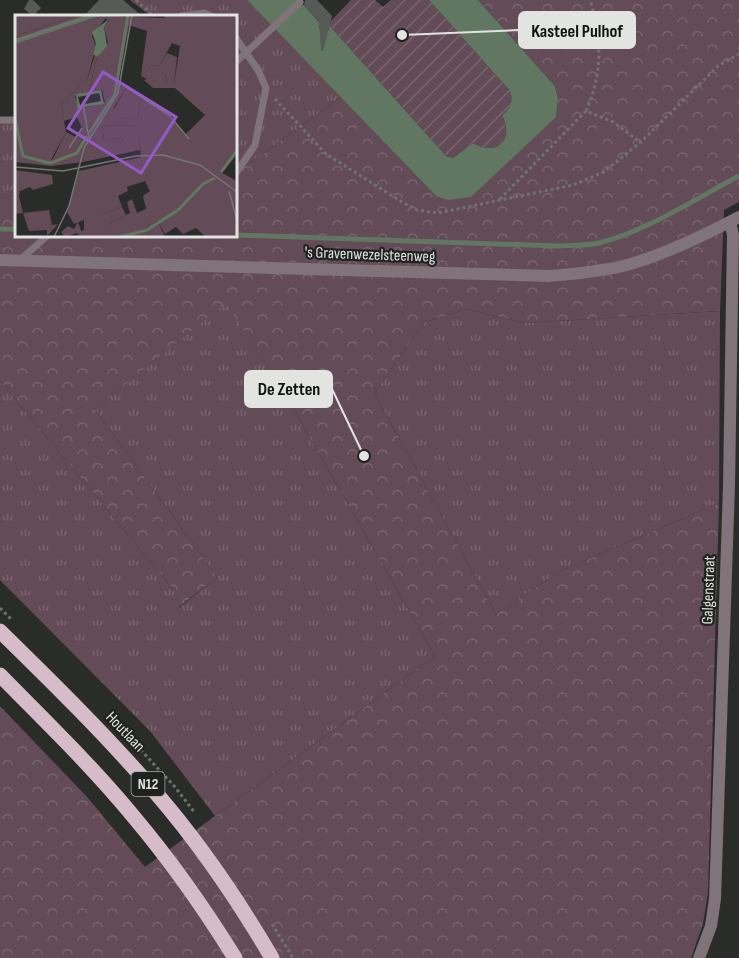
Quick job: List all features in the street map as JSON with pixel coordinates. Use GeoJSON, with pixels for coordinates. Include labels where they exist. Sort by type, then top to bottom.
{"type":"FeatureCollection","features":[{"type":"Feature","properties":{"kind":"main road","name":"Houtlaan"},"geometry":{"type":"LineString","coordinates":[[0,630],[129,762],[158,795],[202,851],[272,958]]}},
{"type":"Feature","properties":{"kind":"main road","name":"N12"},"geometry":{"type":"LineString","coordinates":[[0,675],[133,815],[176,869],[235,958]]}},
{"type":"Feature","properties":{"kind":"street","name":"'s Gravenwezelsteenweg"},"geometry":{"type":"LineString","coordinates":[[0,260],[549,276],[590,272],[624,265],[664,251],[735,220]]}},
{"type":"Feature","properties":{"kind":"street","name":"Galgenstraat"},"geometry":{"type":"LineString","coordinates":[[699,958],[711,926],[715,899],[729,486],[735,220]]}},
{"type":"Feature","properties":{"kind":"lane"},"geometry":{"type":"LineString","coordinates":[[237,61],[300,2]]}},
{"type":"Feature","properties":{"kind":"lane"},"geometry":{"type":"LineString","coordinates":[[189,15],[204,13],[209,15]]}},
{"type":"Feature","properties":{"kind":"lane"},"geometry":{"type":"LineString","coordinates":[[237,39],[247,51],[267,88],[255,145],[237,172]]}},
{"type":"Feature","properties":{"kind":"lane"},"geometry":{"type":"LineString","coordinates":[[20,260],[46,237]]}},
{"type":"Feature","properties":{"kind":"path"},"geometry":{"type":"LineString","coordinates":[[136,0],[152,15]]}},
{"type":"Feature","properties":{"kind":"path"},"geometry":{"type":"LineString","coordinates":[[499,200],[586,111],[595,89],[598,66],[598,29],[590,0]]}},
{"type":"Feature","properties":{"kind":"path"},"geometry":{"type":"LineString","coordinates":[[267,88],[288,115],[326,154],[417,210],[438,213],[573,185],[604,172],[640,143],[718,66],[739,54]]}},
{"type":"Feature","properties":{"kind":"path"},"geometry":{"type":"LineString","coordinates":[[586,111],[613,122],[640,143]]}},
{"type":"Feature","properties":{"kind":"green space"},"geometry":{"type":"Polygon","coordinates":[[[130,0],[247,0],[341,97],[237,172],[237,15],[150,15],[130,0]]]}},
{"type":"Feature","properties":{"kind":"green space"},"geometry":{"type":"Polygon","coordinates":[[[351,0],[375,0],[383,7],[391,0],[429,0],[510,91],[511,105],[502,116],[506,132],[501,144],[489,148],[473,143],[453,158],[446,156],[328,24],[351,0]]]}},
{"type":"Feature","properties":{"kind":"green space"},"geometry":{"type":"Polygon","coordinates":[[[478,0],[739,0],[739,202],[724,210],[720,311],[524,323],[467,309],[425,322],[374,393],[496,614],[560,571],[719,503],[708,892],[703,924],[691,958],[0,958],[0,706],[88,798],[145,867],[435,656],[286,396],[226,303],[95,409],[217,577],[178,608],[175,591],[0,381],[0,198],[15,196],[15,237],[237,237],[237,172],[341,97],[436,196],[556,117],[558,99],[555,86],[478,0]]]}},
{"type":"Feature","properties":{"kind":"green space"},"geometry":{"type":"Polygon","coordinates":[[[0,120],[15,120],[15,196],[0,198],[0,120]]]}},
{"type":"Feature","properties":{"kind":"green space"},"geometry":{"type":"Polygon","coordinates":[[[226,302],[286,396],[435,656],[215,816],[150,731],[0,580],[0,381],[175,591],[179,608],[217,577],[95,409],[226,302]]]}},
{"type":"Feature","properties":{"kind":"green space"},"geometry":{"type":"Polygon","coordinates":[[[467,309],[524,323],[720,311],[719,503],[560,571],[496,614],[374,393],[425,322],[467,309]]]}},
{"type":"Feature","properties":{"kind":"shaded area"},"geometry":{"type":"Polygon","coordinates":[[[247,0],[299,0],[321,24],[319,27],[321,31],[329,30],[328,24],[446,156],[453,158],[473,143],[489,148],[501,144],[506,132],[502,116],[511,102],[510,91],[429,0],[478,0],[555,86],[558,99],[556,117],[471,197],[448,200],[436,196],[247,0]]]}},
{"type":"Feature","properties":{"kind":"building"},"geometry":{"type":"Polygon","coordinates":[[[29,0],[33,0],[41,8],[34,15],[24,9],[29,0]]]}},
{"type":"Feature","properties":{"kind":"building"},"geometry":{"type":"Polygon","coordinates":[[[99,0],[123,0],[141,15],[85,15],[99,0]]]}},
{"type":"Feature","properties":{"kind":"building"},"geometry":{"type":"Polygon","coordinates":[[[305,0],[317,0],[332,16],[323,51],[321,51],[319,21],[304,6],[305,0]]]}},
{"type":"Feature","properties":{"kind":"waterway"},"geometry":{"type":"LineString","coordinates":[[237,235],[557,246],[589,245],[616,238],[652,223],[739,176]]}},
{"type":"Feature","properties":{"kind":"waterway"},"geometry":{"type":"LineString","coordinates":[[0,229],[15,229]]}},
{"type":"Feature","properties":{"kind":"place","name":"Kasteel Pulhof"},"geometry":{"type":"Point","coordinates":[402,35]}},
{"type":"Feature","properties":{"kind":"place","name":"De Zetten"},"geometry":{"type":"Point","coordinates":[364,456]}}]}
